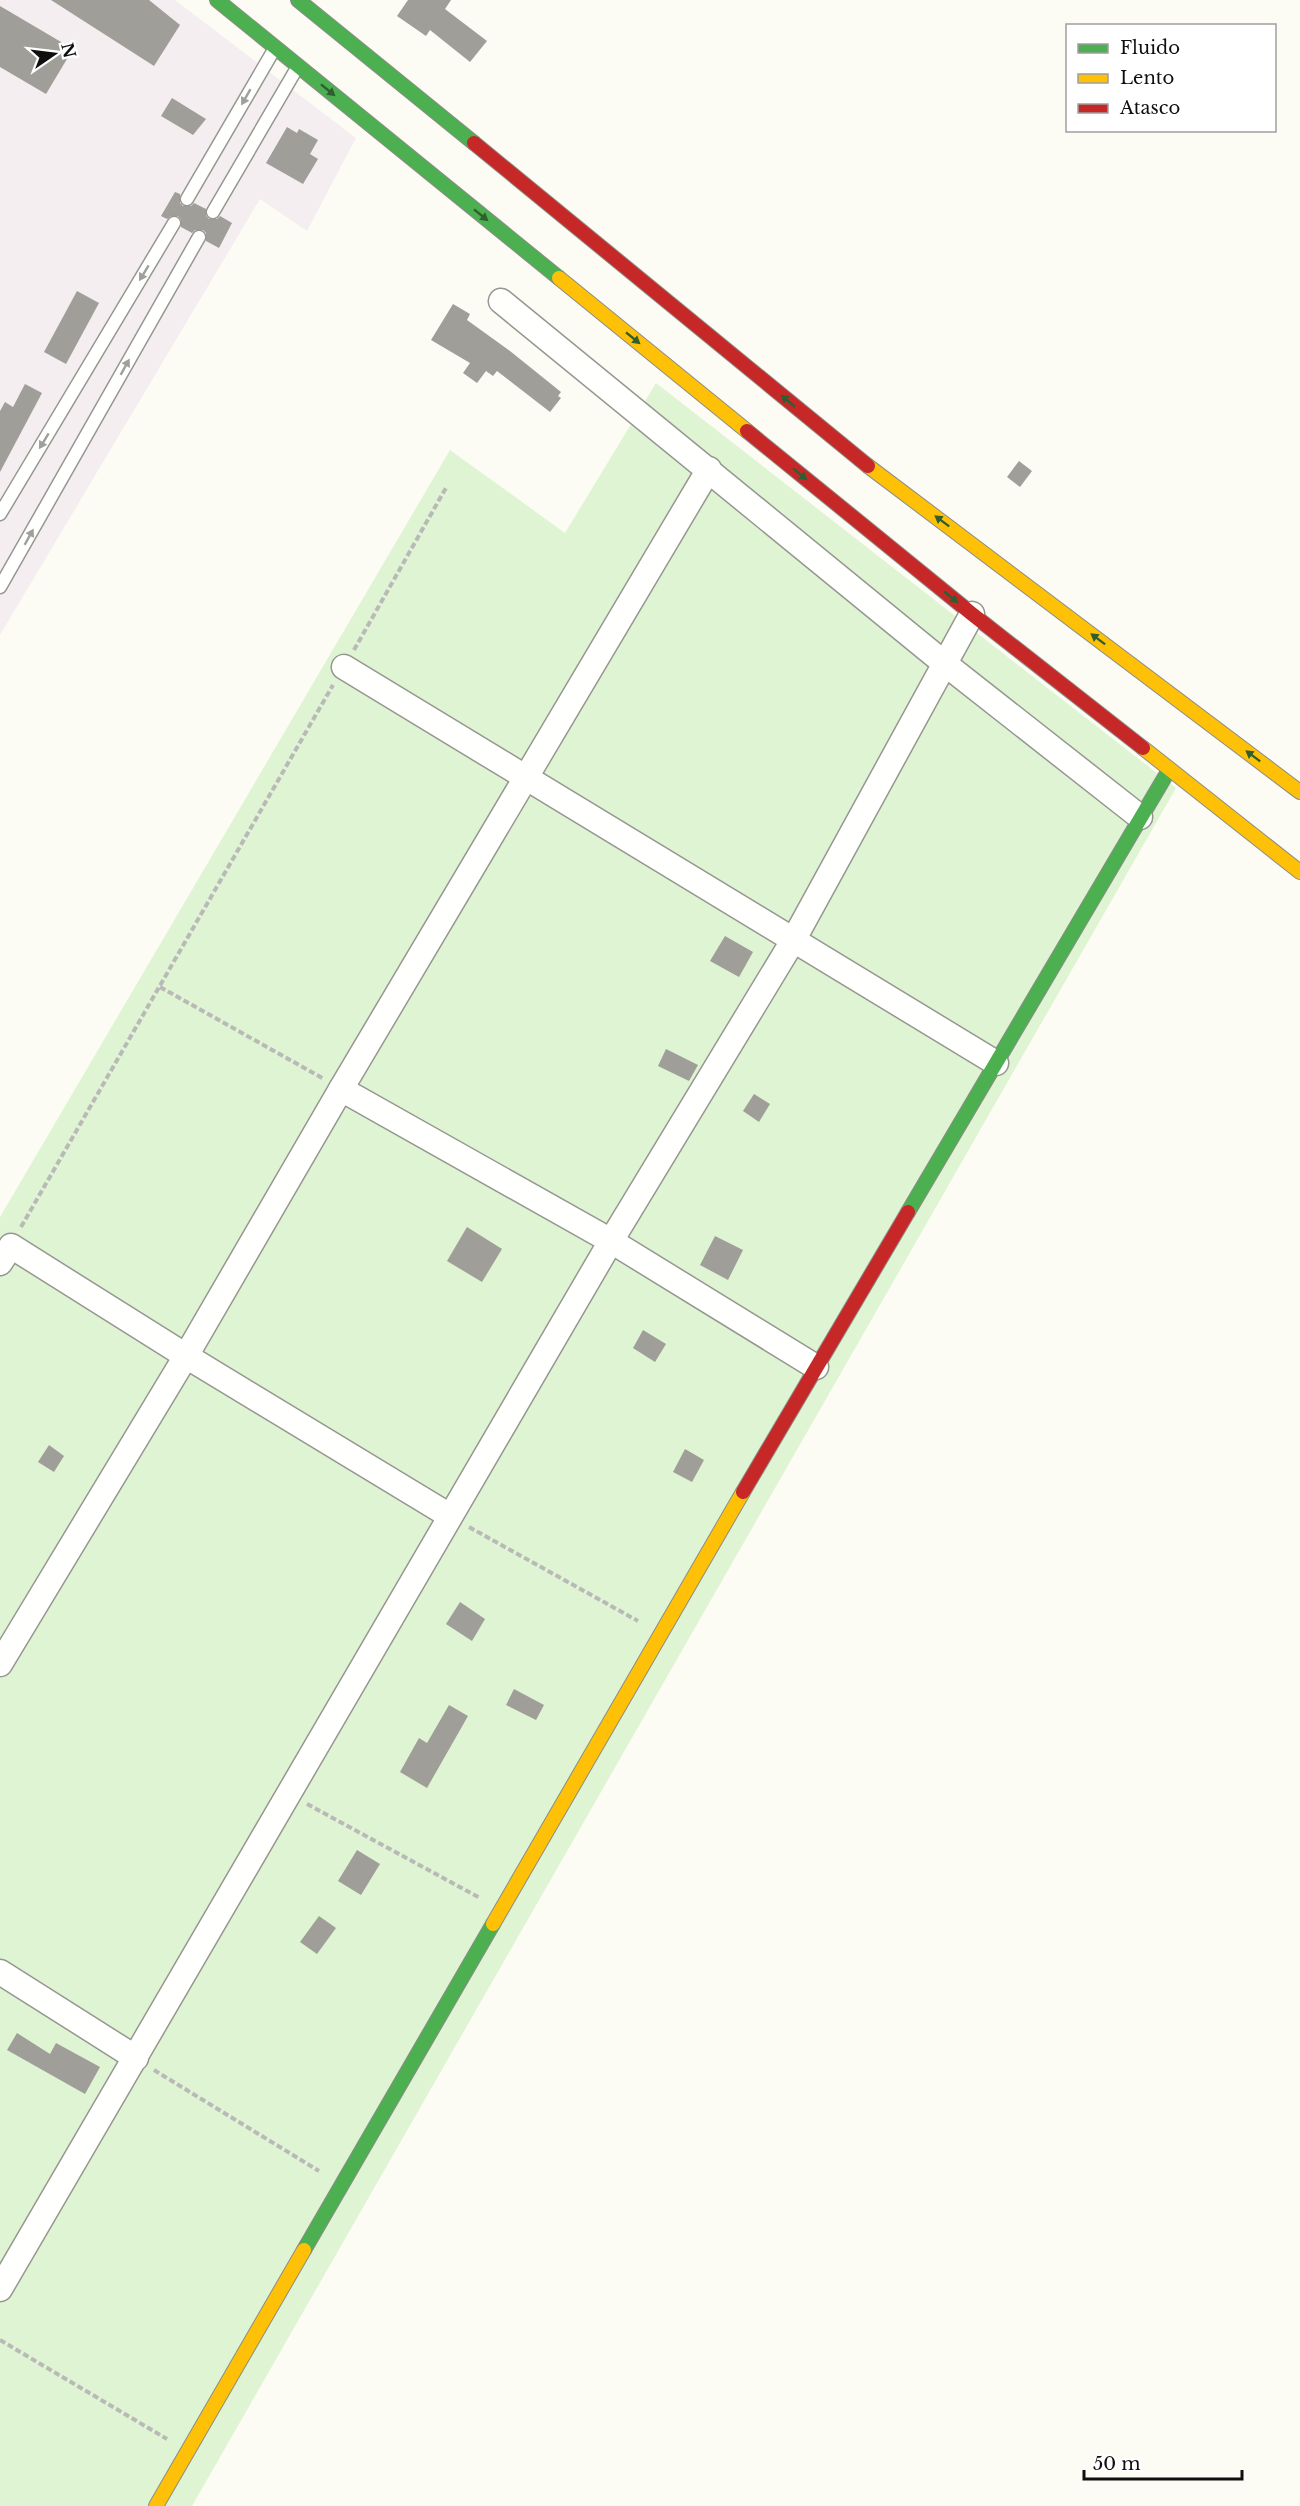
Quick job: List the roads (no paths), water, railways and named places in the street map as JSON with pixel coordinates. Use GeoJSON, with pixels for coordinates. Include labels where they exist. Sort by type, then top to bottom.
{"type":"FeatureCollection","features":[{"type":"Feature","properties":{"kind":"main road"},"geometry":{"type":"LineString","coordinates":[[217,0],[972,614],[1300,872]]}},
{"type":"Feature","properties":{"kind":"main road"},"geometry":{"type":"LineString","coordinates":[[298,0],[595,241],[847,450],[1300,792]]}},
{"type":"Feature","properties":{"kind":"main road"},"geometry":{"type":"LineString","coordinates":[[156,2506],[816,1367],[1169,770]]}},
{"type":"Feature","properties":{"kind":"street"},"geometry":{"type":"LineString","coordinates":[[501,301],[944,663],[1140,817]]}},
{"type":"Feature","properties":{"kind":"street"},"geometry":{"type":"LineString","coordinates":[[0,1664],[186,1356],[341,1089],[709,469]]}},
{"type":"Feature","properties":{"kind":"street"},"geometry":{"type":"LineString","coordinates":[[0,2289],[611,1241],[794,939],[972,614]]}},
{"type":"Feature","properties":{"kind":"street"},"geometry":{"type":"LineString","coordinates":[[344,667],[996,1063]]}},
{"type":"Feature","properties":{"kind":"street"},"geometry":{"type":"LineString","coordinates":[[341,1089],[611,1241],[816,1367]]}},
{"type":"Feature","properties":{"kind":"street"},"geometry":{"type":"LineString","coordinates":[[5,1255],[186,1356],[450,1516]]}},
{"type":"Feature","properties":{"kind":"street"},"geometry":{"type":"LineString","coordinates":[[0,1972],[136,2058]]}},
{"type":"Feature","properties":{"kind":"lane"},"geometry":{"type":"LineString","coordinates":[[187,199],[275,47]]}},
{"type":"Feature","properties":{"kind":"lane"},"geometry":{"type":"LineString","coordinates":[[213,212],[298,66]]}},
{"type":"Feature","properties":{"kind":"lane"},"geometry":{"type":"LineString","coordinates":[[0,514],[174,223]]}},
{"type":"Feature","properties":{"kind":"lane"},"geometry":{"type":"LineString","coordinates":[[0,587],[199,237]]}}]}
